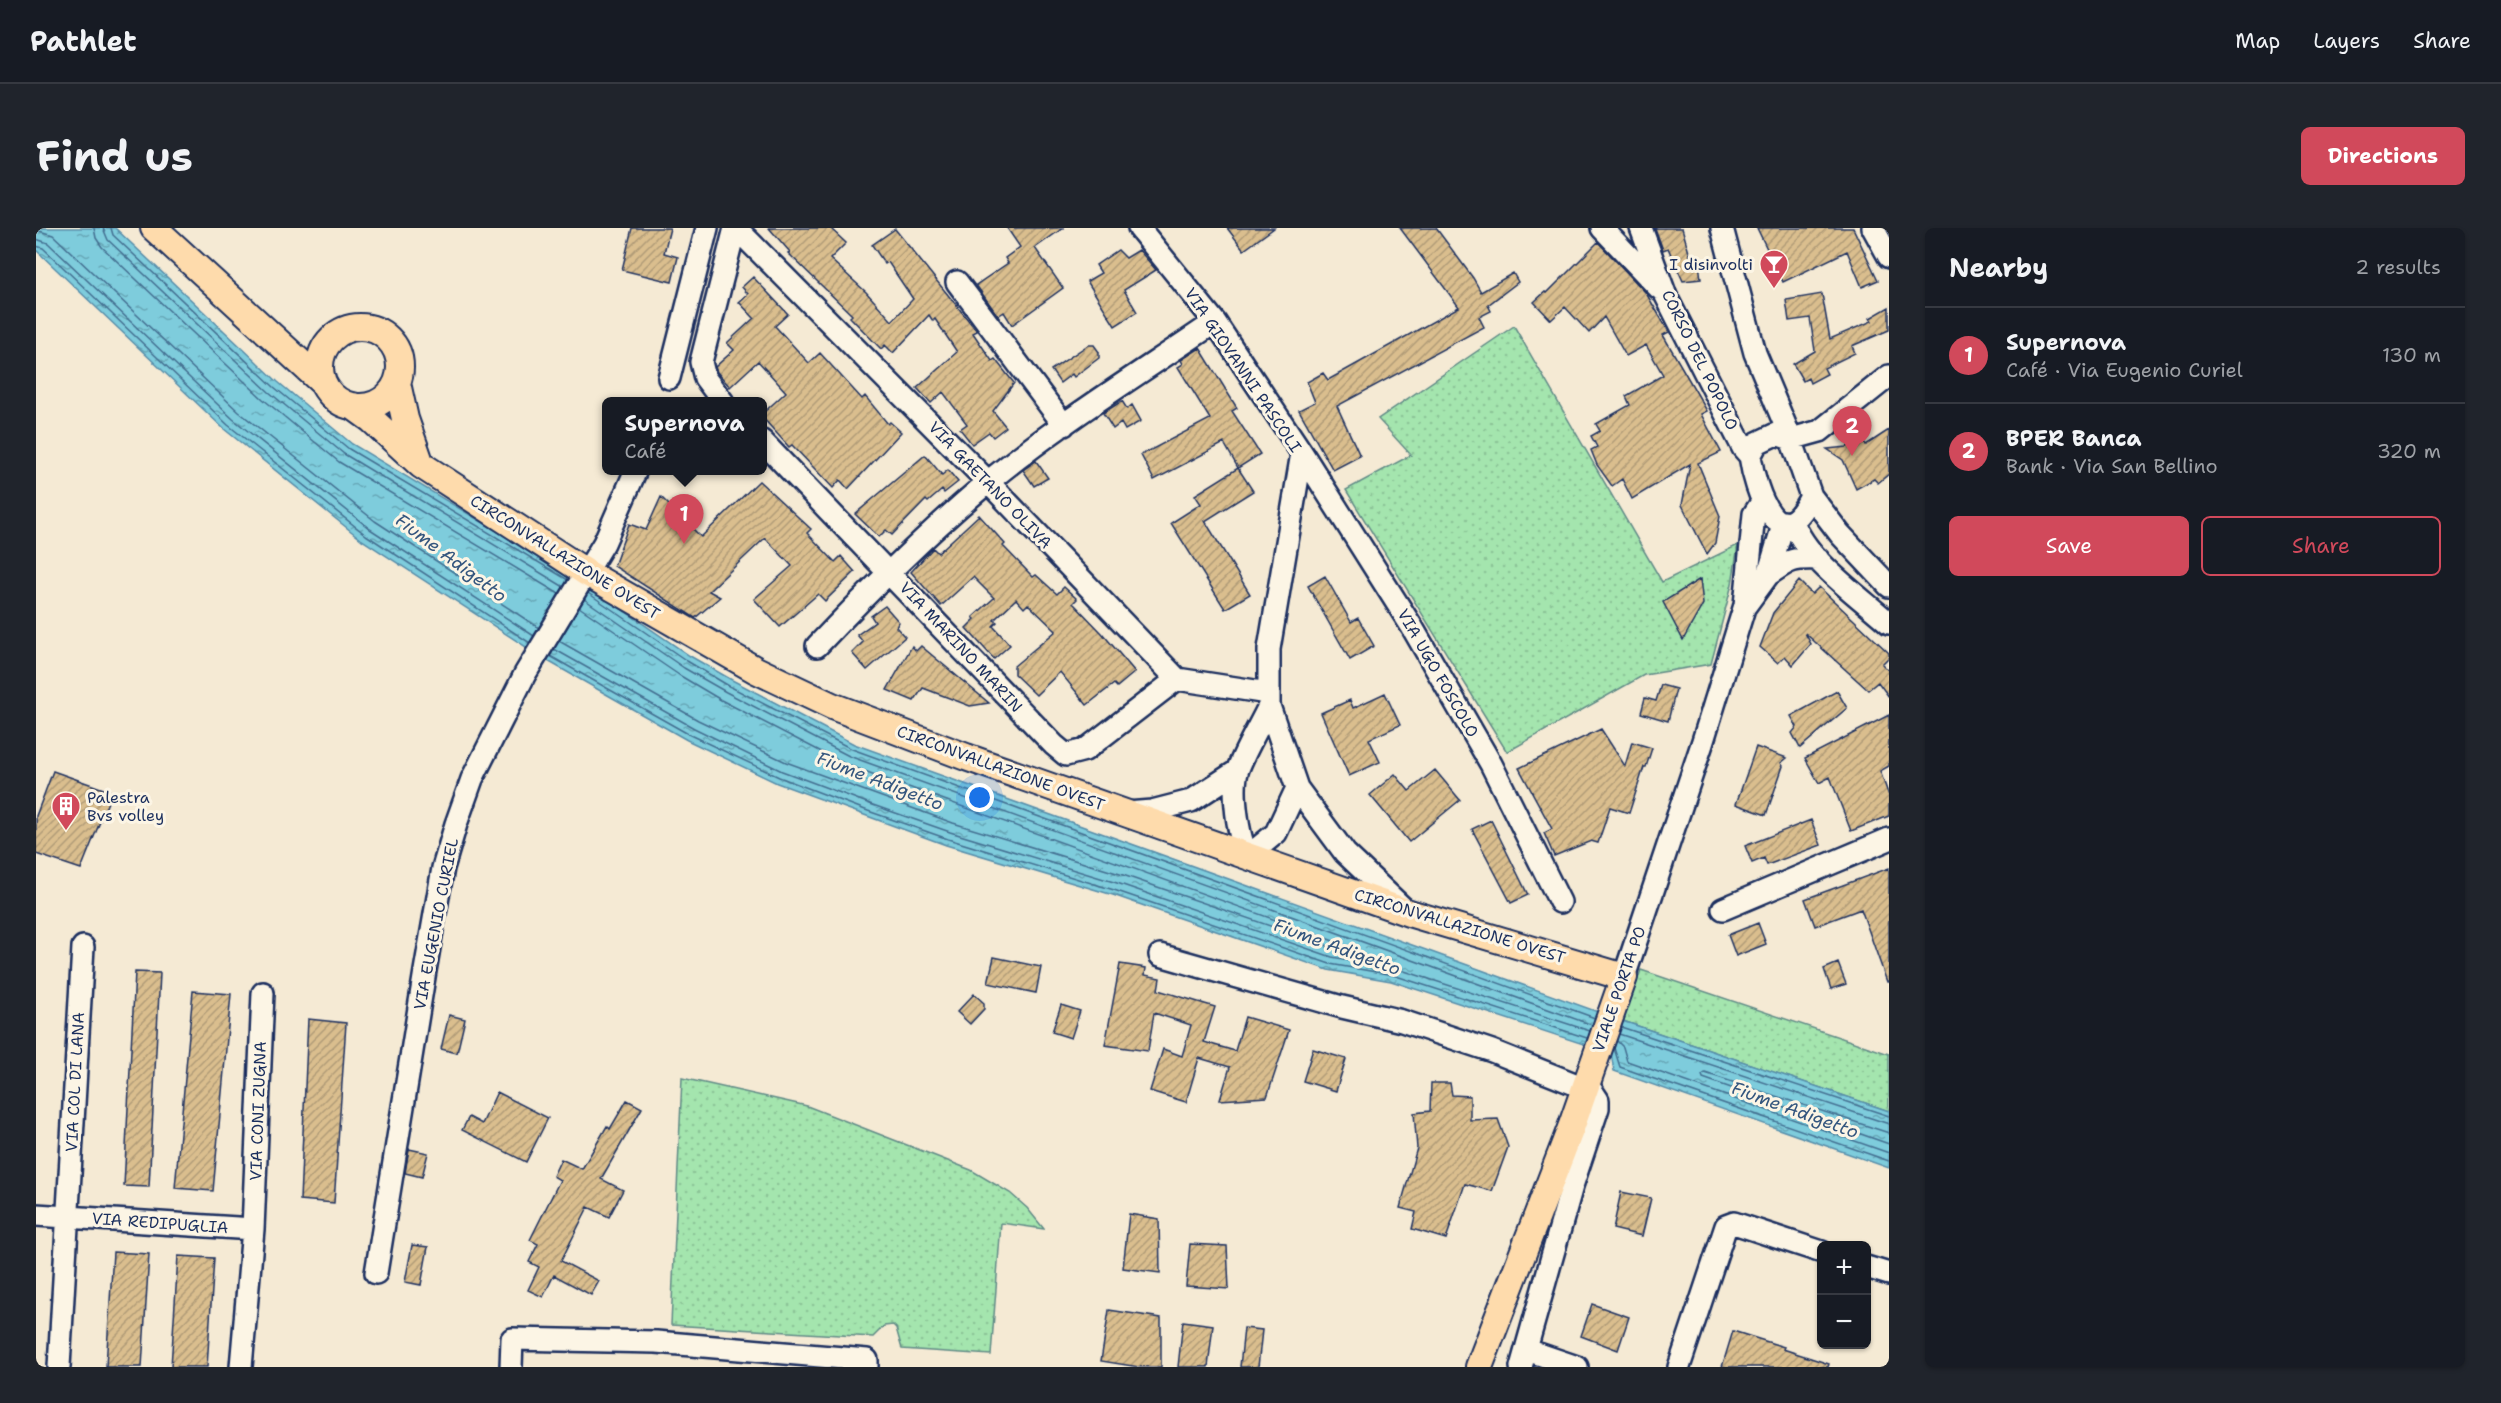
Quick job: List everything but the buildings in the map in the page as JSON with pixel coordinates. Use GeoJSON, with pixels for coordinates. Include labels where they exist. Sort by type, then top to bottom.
{"type":"FeatureCollection","features":[{"type":"Feature","properties":{"kind":"main road"},"geometry":{"type":"LineString","coordinates":[[154,228],[341,402],[354,406],[367,406],[379,402],[390,394],[397,383],[400,370],[399,357],[394,345],[385,335],[373,329],[360,327],[347,329],[319,342],[303,341],[257,323]]}},
{"type":"Feature","properties":{"kind":"main road"},"geometry":{"type":"LineString","coordinates":[[323,383],[320,370],[321,357],[327,345],[336,335]]}},
{"type":"Feature","properties":{"kind":"main road"},"geometry":{"type":"LineString","coordinates":[[397,383],[405,419],[421,465]]}},
{"type":"Feature","properties":{"kind":"main road","name":"CIRCONVALLAZIONE OVEST"},"geometry":{"type":"LineString","coordinates":[[354,406],[421,465],[585,577],[756,670],[832,706],[966,757],[1409,914],[1621,986]]}},
{"type":"Feature","properties":{"kind":"main road","name":"VIALE PORTA PO"},"geometry":{"type":"LineString","coordinates":[[1479,1367],[1588,1080],[1621,986]]}},
{"type":"Feature","properties":{"kind":"street"},"geometry":{"type":"LineString","coordinates":[[669,378],[707,228]]}},
{"type":"Feature","properties":{"kind":"street"},"geometry":{"type":"LineString","coordinates":[[719,397],[705,378],[701,362],[736,228]]}},
{"type":"Feature","properties":{"kind":"street","name":"VIA GAETANO OLIVA"},"geometry":{"type":"LineString","coordinates":[[736,228],[988,482],[1177,679]]}},
{"type":"Feature","properties":{"kind":"street","name":"VIA GIOVANNI PASCOLI"},"geometry":{"type":"LineString","coordinates":[[1139,228],[1215,322],[1302,453],[1269,649],[1268,700]]}},
{"type":"Feature","properties":{"kind":"street"},"geometry":{"type":"LineString","coordinates":[[1602,228],[1666,296]]}},
{"type":"Feature","properties":{"kind":"street","name":"CORSO DEL POPOLO"},"geometry":{"type":"LineString","coordinates":[[1641,228],[1666,296],[1743,448],[1750,456],[1762,502]]}},
{"type":"Feature","properties":{"kind":"street"},"geometry":{"type":"LineString","coordinates":[[1722,228],[1755,353],[1791,439],[1811,496],[1840,534],[1889,586]]}},
{"type":"Feature","properties":{"kind":"street"},"geometry":{"type":"LineString","coordinates":[[1873,228],[1889,257]]}},
{"type":"Feature","properties":{"kind":"street"},"geometry":{"type":"LineString","coordinates":[[957,282],[1064,425]]}},
{"type":"Feature","properties":{"kind":"street"},"geometry":{"type":"LineString","coordinates":[[817,646],[889,571],[988,482],[1064,425],[1215,322]]}},
{"type":"Feature","properties":{"kind":"street"},"geometry":{"type":"LineString","coordinates":[[1750,456],[1756,443],[1776,434],[1791,439],[1820,431],[1889,376]]}},
{"type":"Feature","properties":{"kind":"street"},"geometry":{"type":"LineString","coordinates":[[1799,461],[1813,448],[1820,431]]}},
{"type":"Feature","properties":{"kind":"street","name":"VIA MARINO MARIN"},"geometry":{"type":"LineString","coordinates":[[767,446],[1054,745],[1066,754],[1085,750],[1177,679]]}},
{"type":"Feature","properties":{"kind":"street","name":"VIA UGO FOSCOLO"},"geometry":{"type":"LineString","coordinates":[[1302,453],[1423,647],[1491,764],[1560,902]]}},
{"type":"Feature","properties":{"kind":"street","name":"VIA EUGENIO CURIEL"},"geometry":{"type":"LineString","coordinates":[[375,1274],[443,868],[456,824],[472,778],[528,670],[585,577],[612,526],[634,475]]}},
{"type":"Feature","properties":{"kind":"street","name":"VIALE PORTA PO"},"geometry":{"type":"LineString","coordinates":[[1745,605],[1768,575],[1789,522],[1802,514],[1811,496]]}},
{"type":"Feature","properties":{"kind":"street"},"geometry":{"type":"LineString","coordinates":[[1762,502],[1773,519],[1789,522],[1818,559],[1889,623]]}},
{"type":"Feature","properties":{"kind":"street","name":"VIALE PORTA PO"},"geometry":{"type":"LineString","coordinates":[[1621,986],[1702,744],[1745,605],[1754,514],[1762,502]]}},
{"type":"Feature","properties":{"kind":"street","name":"VIALE PORTA PO"},"geometry":{"type":"LineString","coordinates":[[1768,575],[1788,561],[1798,558],[1818,559]]}},
{"type":"Feature","properties":{"kind":"street"},"geometry":{"type":"LineString","coordinates":[[1177,679],[1268,700]]}},
{"type":"Feature","properties":{"kind":"street"},"geometry":{"type":"LineString","coordinates":[[1268,700],[1237,771],[1237,826],[1241,844],[1248,856],[1276,833],[1297,788]]}},
{"type":"Feature","properties":{"kind":"street"},"geometry":{"type":"LineString","coordinates":[[1268,700],[1297,788],[1345,853],[1409,914]]}},
{"type":"Feature","properties":{"kind":"street"},"geometry":{"type":"LineString","coordinates":[[1125,813],[1152,811],[1191,801],[1237,771]]}},
{"type":"Feature","properties":{"kind":"street"},"geometry":{"type":"LineString","coordinates":[[1723,909],[1889,839]]}},
{"type":"Feature","properties":{"kind":"street","name":"VIA COL DI LANA"},"geometry":{"type":"LineString","coordinates":[[67,1217],[83,948]]}},
{"type":"Feature","properties":{"kind":"street"},"geometry":{"type":"LineString","coordinates":[[1160,955],[1342,1007],[1402,1021],[1588,1080],[1598,1100],[1598,1108],[1556,1243],[1524,1359],[1577,1367]]}},
{"type":"Feature","properties":{"kind":"street","name":"VIA CONI ZUGNA"},"geometry":{"type":"LineString","coordinates":[[241,1367],[253,1229],[263,993]]}},
{"type":"Feature","properties":{"kind":"street","name":"VIA REDIPUGLIA"},"geometry":{"type":"LineString","coordinates":[[36,1215],[253,1229]]}},
{"type":"Feature","properties":{"kind":"street","name":"VIA REDIPUGLIA"},"geometry":{"type":"LineString","coordinates":[[59,1367],[67,1217]]}},
{"type":"Feature","properties":{"kind":"street"},"geometry":{"type":"LineString","coordinates":[[1679,1367],[1726,1226],[1734,1223],[1817,1251]]}},
{"type":"Feature","properties":{"kind":"street"},"geometry":{"type":"LineString","coordinates":[[1871,1269],[1889,1274]]}},
{"type":"Feature","properties":{"kind":"street"},"geometry":{"type":"LineString","coordinates":[[511,1367],[512,1339],[656,1342],[867,1364]]}},
{"type":"Feature","properties":{"kind":"green space"},"geometry":{"type":"Polygon","coordinates":[[[1514,326],[1662,582],[1738,545],[1732,584],[1711,664],[1644,675],[1507,752],[1346,490],[1411,455],[1378,419],[1514,326]]]}},
{"type":"Feature","properties":{"kind":"green space"},"geometry":{"type":"Polygon","coordinates":[[[1641,970],[1889,1054],[1889,1111],[1623,1021],[1641,970]]]}},
{"type":"Feature","properties":{"kind":"green space"},"geometry":{"type":"Polygon","coordinates":[[[682,1078],[807,1106],[971,1170],[1010,1193],[1027,1208],[1044,1229],[1001,1223],[991,1355],[902,1349],[893,1325],[884,1326],[873,1337],[671,1325],[682,1078]]]}},
{"type":"Feature","properties":{"kind":"water","name":"Fiume Adigetto"},"geometry":{"type":"Polygon","coordinates":[[[36,228],[115,228],[278,382],[352,444],[585,584],[690,656],[854,744],[1623,1021],[1889,1111],[1889,1168],[1614,1071],[1611,1053],[1391,981],[1328,970],[1113,895],[946,845],[777,783],[687,740],[546,660],[362,540],[224,429],[36,250],[36,228]]]}},
{"type":"Feature","properties":{"kind":"place","name":"I disinvolti"},"geometry":{"type":"Point","coordinates":[1774,290]}},
{"type":"Feature","properties":{"kind":"place","name":"BPER Banca"},"geometry":{"type":"Point","coordinates":[1852,456]}},
{"type":"Feature","properties":{"kind":"place","name":"Supernova"},"geometry":{"type":"Point","coordinates":[684,544]}},
{"type":"Feature","properties":{"kind":"place","name":"Palestra Bvs volley"},"geometry":{"type":"Point","coordinates":[66,832]}}]}
